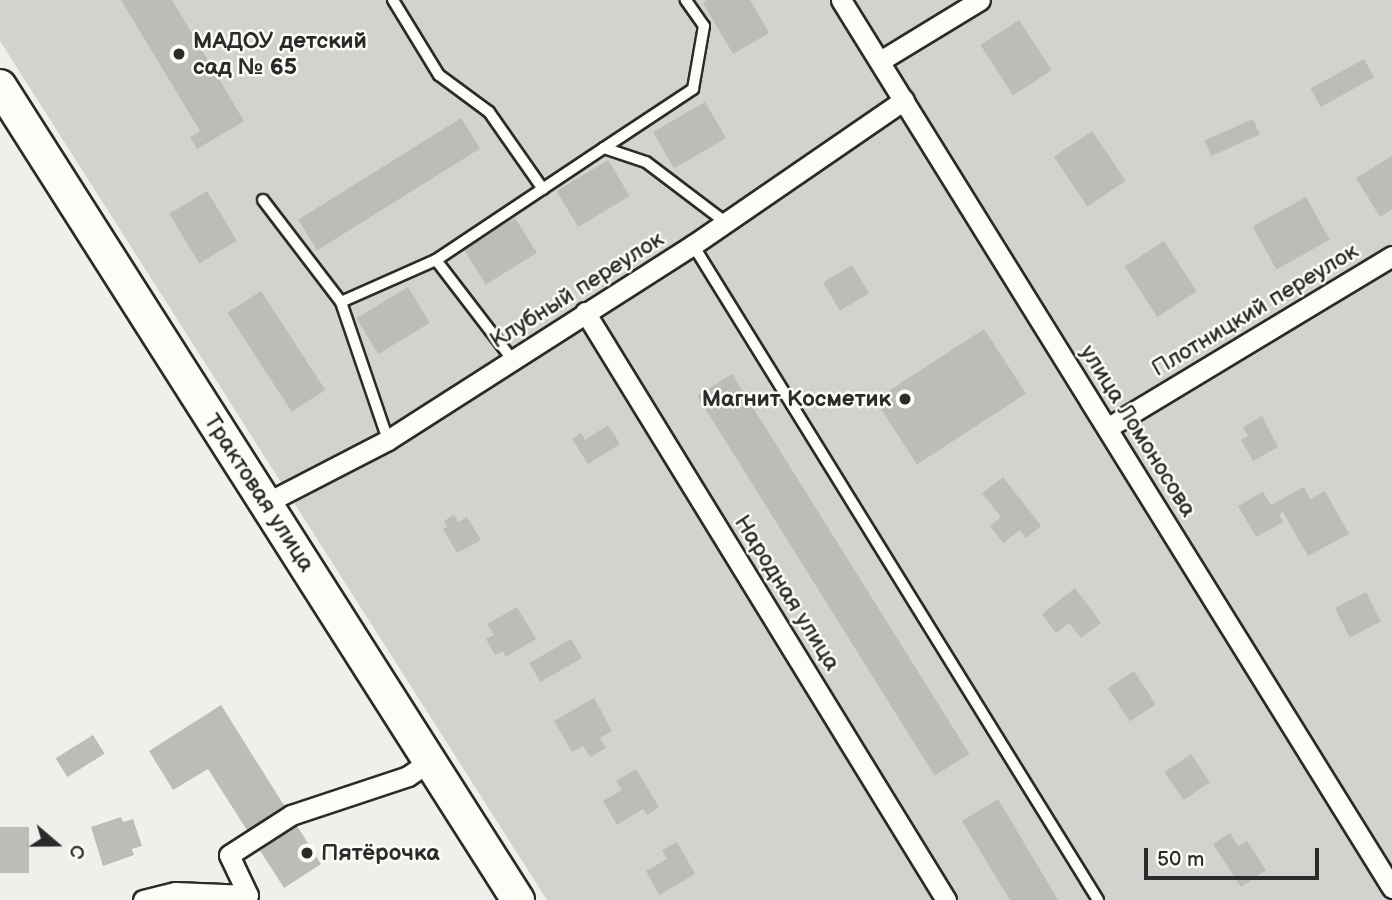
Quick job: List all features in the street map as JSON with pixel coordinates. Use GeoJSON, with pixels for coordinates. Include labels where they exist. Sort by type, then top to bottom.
{"type":"FeatureCollection","features":[{"type":"Feature","properties":{"kind":"main road","name":"Трактовая улица"},"geometry":{"type":"LineString","coordinates":[[0,86],[266,503],[419,769],[518,900]]}},
{"type":"Feature","properties":{"kind":"street","name":"улица Ломоносова"},"geometry":{"type":"LineString","coordinates":[[841,0],[1392,888]]}},
{"type":"Feature","properties":{"kind":"street"},"geometry":{"type":"LineString","coordinates":[[880,61],[980,0]]}},
{"type":"Feature","properties":{"kind":"street","name":"Клубный переулок"},"geometry":{"type":"LineString","coordinates":[[266,503],[388,440],[694,245],[904,100]]}},
{"type":"Feature","properties":{"kind":"street","name":"Плотницкий переулок"},"geometry":{"type":"LineString","coordinates":[[1107,428],[1392,256]]}},
{"type":"Feature","properties":{"kind":"street","name":"Народная улица"},"geometry":{"type":"LineString","coordinates":[[585,312],[946,900]]}},
{"type":"Feature","properties":{"kind":"street"},"geometry":{"type":"LineString","coordinates":[[143,900],[175,892],[245,897],[229,855],[291,815],[419,769]]}},
{"type":"Feature","properties":{"kind":"lane"},"geometry":{"type":"LineString","coordinates":[[393,0],[439,75],[489,112],[543,189]]}},
{"type":"Feature","properties":{"kind":"lane"},"geometry":{"type":"LineString","coordinates":[[341,302],[436,260],[693,89],[704,26],[686,0]]}},
{"type":"Feature","properties":{"kind":"lane"},"geometry":{"type":"LineString","coordinates":[[604,148],[646,162],[725,222]]}},
{"type":"Feature","properties":{"kind":"lane"},"geometry":{"type":"LineString","coordinates":[[263,200],[341,302],[388,440]]}},
{"type":"Feature","properties":{"kind":"lane"},"geometry":{"type":"LineString","coordinates":[[694,245],[1098,900]]}},
{"type":"Feature","properties":{"kind":"lane"},"geometry":{"type":"LineString","coordinates":[[436,260],[512,359]]}},
{"type":"Feature","properties":{"kind":"shaded area"},"geometry":{"type":"Polygon","coordinates":[[[0,0],[1392,0],[1392,900],[547,900],[0,41],[0,0]]]}},
{"type":"Feature","properties":{"kind":"building","name":"МАДОУ детский сад № 65"},"geometry":{"type":"Polygon","coordinates":[[[121,0],[172,0],[244,121],[197,149],[190,137],[200,131],[121,0]]]}},
{"type":"Feature","properties":{"kind":"building"},"geometry":{"type":"Polygon","coordinates":[[[708,0],[750,0],[769,33],[733,54],[703,3],[708,0]]]}},
{"type":"Feature","properties":{"kind":"building"},"geometry":{"type":"Polygon","coordinates":[[[1019,20],[1052,70],[1013,95],[980,45],[1019,20]]]}},
{"type":"Feature","properties":{"kind":"building"},"geometry":{"type":"Polygon","coordinates":[[[1364,59],[1374,77],[1321,107],[1311,89],[1364,59]]]}},
{"type":"Feature","properties":{"kind":"building"},"geometry":{"type":"Polygon","coordinates":[[[705,102],[726,138],[674,168],[653,132],[705,102]]]}},
{"type":"Feature","properties":{"kind":"building"},"geometry":{"type":"Polygon","coordinates":[[[461,118],[480,149],[317,250],[298,220],[461,118]]]}},
{"type":"Feature","properties":{"kind":"building"},"geometry":{"type":"Polygon","coordinates":[[[1253,119],[1260,135],[1211,156],[1205,141],[1253,119]]]}},
{"type":"Feature","properties":{"kind":"building"},"geometry":{"type":"Polygon","coordinates":[[[1092,131],[1126,181],[1087,206],[1054,157],[1092,131]]]}},
{"type":"Feature","properties":{"kind":"building"},"geometry":{"type":"Polygon","coordinates":[[[1392,156],[1392,209],[1380,217],[1356,178],[1392,156]]]}},
{"type":"Feature","properties":{"kind":"building"},"geometry":{"type":"Polygon","coordinates":[[[608,160],[630,196],[578,227],[557,191],[608,160]]]}},
{"type":"Feature","properties":{"kind":"building"},"geometry":{"type":"Polygon","coordinates":[[[207,191],[237,241],[199,263],[169,214],[207,191]]]}},
{"type":"Feature","properties":{"kind":"building"},"geometry":{"type":"Polygon","coordinates":[[[1306,197],[1330,240],[1276,269],[1253,227],[1306,197]]]}},
{"type":"Feature","properties":{"kind":"building"},"geometry":{"type":"Polygon","coordinates":[[[515,218],[537,253],[486,285],[464,250],[515,218]]]}},
{"type":"Feature","properties":{"kind":"building"},"geometry":{"type":"Polygon","coordinates":[[[1164,241],[1197,291],[1157,317],[1125,267],[1164,241]]]}},
{"type":"Feature","properties":{"kind":"building"},"geometry":{"type":"Polygon","coordinates":[[[852,265],[869,293],[840,311],[823,283],[852,265]]]}},
{"type":"Feature","properties":{"kind":"building"},"geometry":{"type":"Polygon","coordinates":[[[408,287],[430,323],[378,354],[357,318],[408,287]]]}},
{"type":"Feature","properties":{"kind":"building"},"geometry":{"type":"Polygon","coordinates":[[[261,291],[325,390],[292,412],[227,313],[261,291]]]}},
{"type":"Feature","properties":{"kind":"building"},"geometry":{"type":"Polygon","coordinates":[[[984,329],[1026,394],[917,464],[875,400],[984,329]]]}},
{"type":"Feature","properties":{"kind":"building"},"geometry":{"type":"Polygon","coordinates":[[[732,374],[969,754],[935,776],[697,396],[732,374]]]}},
{"type":"Feature","properties":{"kind":"building"},"geometry":{"type":"Polygon","coordinates":[[[1262,416],[1278,447],[1253,461],[1241,440],[1248,436],[1243,427],[1262,416]]]}},
{"type":"Feature","properties":{"kind":"building"},"geometry":{"type":"Polygon","coordinates":[[[608,425],[620,444],[588,464],[572,439],[581,433],[585,440],[608,425]]]}},
{"type":"Feature","properties":{"kind":"building"},"geometry":{"type":"Polygon","coordinates":[[[1003,477],[1041,526],[1026,538],[1020,530],[1003,543],[990,526],[1001,517],[982,493],[1003,477]]]}},
{"type":"Feature","properties":{"kind":"building"},"geometry":{"type":"Polygon","coordinates":[[[1304,487],[1310,499],[1325,491],[1349,534],[1308,556],[1283,512],[1279,514],[1283,522],[1256,537],[1238,506],[1263,492],[1271,505],[1304,487]]]}},
{"type":"Feature","properties":{"kind":"building"},"geometry":{"type":"Polygon","coordinates":[[[454,515],[458,522],[467,517],[481,540],[457,553],[443,529],[447,527],[444,521],[454,515]]]}},
{"type":"Feature","properties":{"kind":"building"},"geometry":{"type":"Polygon","coordinates":[[[1075,588],[1101,623],[1081,638],[1069,623],[1056,633],[1042,614],[1075,588]]]}},
{"type":"Feature","properties":{"kind":"building"},"geometry":{"type":"Polygon","coordinates":[[[1366,592],[1381,621],[1350,637],[1335,608],[1366,592]]]}},
{"type":"Feature","properties":{"kind":"building"},"geometry":{"type":"Polygon","coordinates":[[[517,607],[536,639],[506,657],[503,651],[495,655],[486,639],[494,635],[487,624],[517,607]]]}},
{"type":"Feature","properties":{"kind":"building"},"geometry":{"type":"Polygon","coordinates":[[[571,639],[582,658],[540,682],[529,663],[571,639]]]}},
{"type":"Feature","properties":{"kind":"building"},"geometry":{"type":"Polygon","coordinates":[[[1134,671],[1156,705],[1130,721],[1108,688],[1134,671]]]}},
{"type":"Feature","properties":{"kind":"building"},"geometry":{"type":"Polygon","coordinates":[[[594,698],[612,731],[600,738],[606,748],[590,757],[583,746],[572,752],[554,721],[594,698]]]}},
{"type":"Feature","properties":{"kind":"building"},"geometry":{"type":"Polygon","coordinates":[[[221,705],[321,864],[284,888],[208,769],[173,790],[149,751],[221,705]]]}},
{"type":"Feature","properties":{"kind":"building"},"geometry":{"type":"Polygon","coordinates":[[[93,735],[105,754],[67,777],[56,758],[93,735]]]}},
{"type":"Feature","properties":{"kind":"building"},"geometry":{"type":"Polygon","coordinates":[[[1191,754],[1210,782],[1183,800],[1164,772],[1191,754]]]}},
{"type":"Feature","properties":{"kind":"building"},"geometry":{"type":"Polygon","coordinates":[[[636,769],[659,807],[647,815],[643,809],[617,825],[603,801],[622,790],[616,781],[636,769]]]}},
{"type":"Feature","properties":{"kind":"building"},"geometry":{"type":"Polygon","coordinates":[[[998,799],[1058,900],[1010,900],[962,821],[998,799]]]}},
{"type":"Feature","properties":{"kind":"building"},"geometry":{"type":"Polygon","coordinates":[[[121,817],[123,822],[133,819],[142,846],[132,849],[134,855],[103,866],[91,827],[121,817]]]}},
{"type":"Feature","properties":{"kind":"building"},"geometry":{"type":"Polygon","coordinates":[[[0,827],[29,827],[29,873],[0,873],[0,827]]]}},
{"type":"Feature","properties":{"kind":"building"},"geometry":{"type":"Polygon","coordinates":[[[1230,833],[1238,846],[1247,841],[1266,870],[1241,887],[1213,844],[1230,833]]]}},
{"type":"Feature","properties":{"kind":"building"},"geometry":{"type":"Polygon","coordinates":[[[677,842],[695,874],[659,895],[646,871],[667,859],[662,850],[677,842]]]}},
{"type":"Feature","properties":{"kind":"place","name":"МАДОУ детский сад № 65"},"geometry":{"type":"Point","coordinates":[179,54]}},
{"type":"Feature","properties":{"kind":"place","name":"Магнит Косметик"},"geometry":{"type":"Point","coordinates":[905,399]}},
{"type":"Feature","properties":{"kind":"place","name":"Пятёрочка"},"geometry":{"type":"Point","coordinates":[307,853]}}]}
